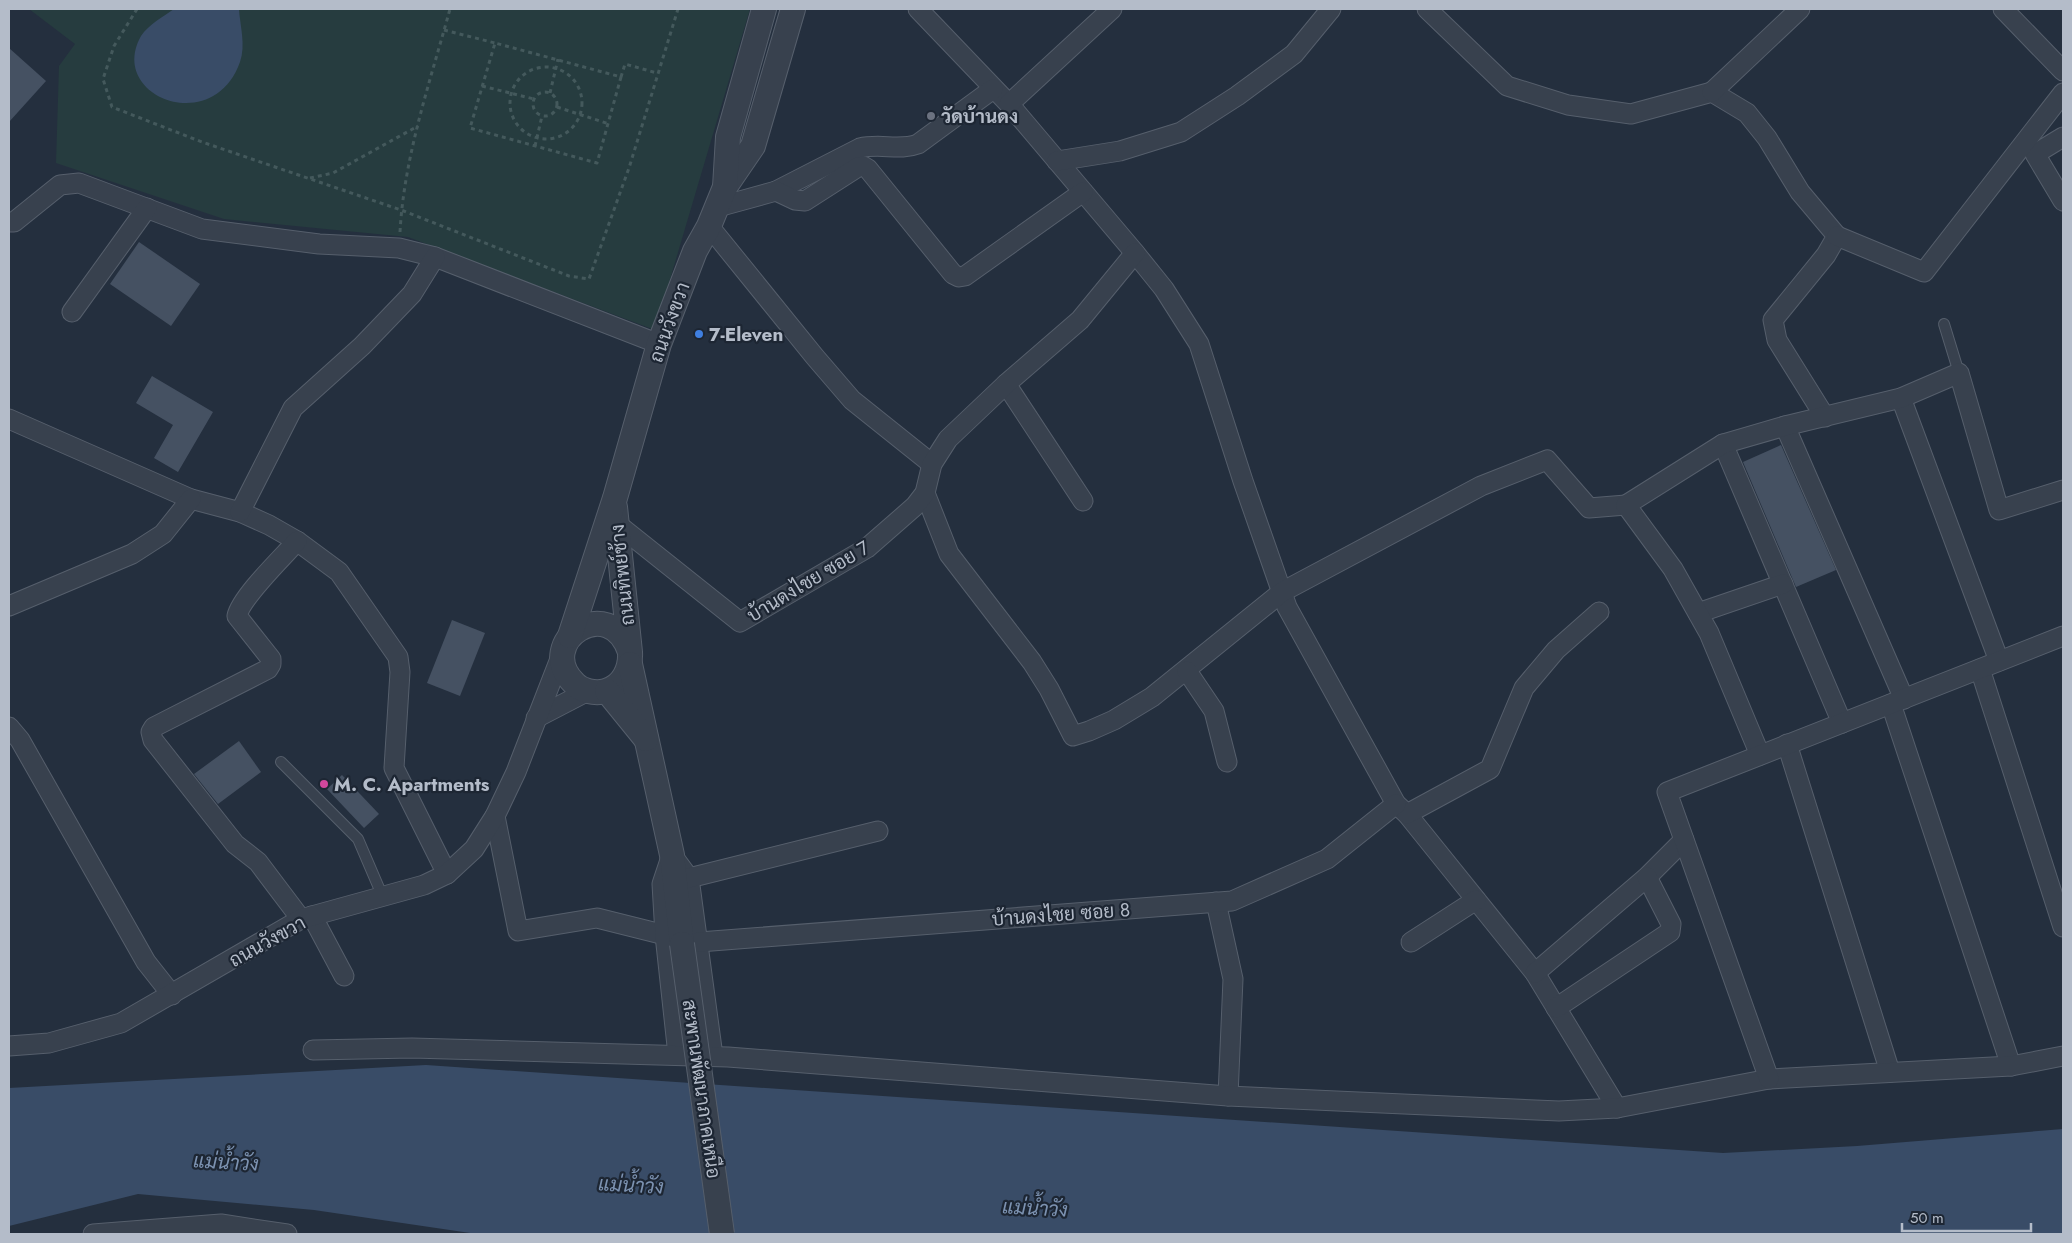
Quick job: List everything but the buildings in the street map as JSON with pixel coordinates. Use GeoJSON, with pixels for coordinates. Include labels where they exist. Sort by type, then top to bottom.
{"type":"FeatureCollection","features":[{"type":"Feature","properties":{"kind":"street","name":"ถนนวังขวา"},"geometry":{"type":"LineString","coordinates":[[9,1046],[48,1043],[121,1023],[306,918],[424,885],[447,874],[474,848],[495,816],[514,777],[566,644],[615,498],[659,344],[695,250],[717,207],[728,137],[764,9]]}},
{"type":"Feature","properties":{"kind":"street"},"geometry":{"type":"LineString","coordinates":[[717,207],[753,146],[793,9]]}},
{"type":"Feature","properties":{"kind":"street"},"geometry":{"type":"LineString","coordinates":[[918,9],[1009,104],[1135,253],[1164,289],[1199,344],[1243,481],[1287,607],[1401,809],[1535,973],[1617,1108]]}},
{"type":"Feature","properties":{"kind":"street"},"geometry":{"type":"LineString","coordinates":[[1009,104],[1112,9]]}},
{"type":"Feature","properties":{"kind":"street"},"geometry":{"type":"LineString","coordinates":[[1057,161],[1120,151],[1181,132],[1237,96],[1294,54],[1331,9]]}},
{"type":"Feature","properties":{"kind":"street"},"geometry":{"type":"LineString","coordinates":[[1427,9],[1507,86],[1568,105],[1631,114],[1712,92],[1800,9]]}},
{"type":"Feature","properties":{"kind":"street"},"geometry":{"type":"LineString","coordinates":[[2003,9],[2063,71]]}},
{"type":"Feature","properties":{"kind":"street"},"geometry":{"type":"LineString","coordinates":[[717,207],[776,191],[860,148],[874,145],[910,147],[918,144],[994,89]]}},
{"type":"Feature","properties":{"kind":"street"},"geometry":{"type":"LineString","coordinates":[[1712,92],[1747,112],[1767,138],[1800,192],[1837,236],[1924,272],[2063,93]]}},
{"type":"Feature","properties":{"kind":"street"},"geometry":{"type":"LineString","coordinates":[[2063,137],[2035,154],[2063,202]]}},
{"type":"Feature","properties":{"kind":"street"},"geometry":{"type":"LineString","coordinates":[[776,191],[796,200],[805,201],[858,167],[863,166],[868,169],[953,274],[959,277],[965,276],[1083,192]]}},
{"type":"Feature","properties":{"kind":"street"},"geometry":{"type":"LineString","coordinates":[[9,222],[14,222],[60,185],[79,183],[202,229],[319,244],[399,248],[435,257],[659,344]]}},
{"type":"Feature","properties":{"kind":"street"},"geometry":{"type":"LineString","coordinates":[[717,207],[815,357],[852,400],[932,464]]}},
{"type":"Feature","properties":{"kind":"street"},"geometry":{"type":"LineString","coordinates":[[72,312],[147,208]]}},
{"type":"Feature","properties":{"kind":"street"},"geometry":{"type":"LineString","coordinates":[[1825,417],[1777,340],[1772,320],[1826,255],[1837,236]]}},
{"type":"Feature","properties":{"kind":"street","name":"บ้านดงไชย ซอย 7"},"geometry":{"type":"LineString","coordinates":[[617,524],[740,622],[867,548],[915,506],[925,493],[932,464],[948,439],[1006,384],[1080,320],[1135,253]]}},
{"type":"Feature","properties":{"kind":"street"},"geometry":{"type":"LineString","coordinates":[[240,512],[293,408],[362,346],[412,294],[435,257]]}},
{"type":"Feature","properties":{"kind":"street"},"geometry":{"type":"LineString","coordinates":[[925,493],[949,554],[1032,662],[1073,736],[1114,720],[1152,697],[1282,592],[1481,486],[1547,460],[1589,508],[1626,505],[1723,444],[1785,426],[1902,398],[1959,373],[1999,510],[2063,490]]}},
{"type":"Feature","properties":{"kind":"street"},"geometry":{"type":"LineString","coordinates":[[1006,384],[1082,501]]}},
{"type":"Feature","properties":{"kind":"street"},"geometry":{"type":"LineString","coordinates":[[1902,398],[1999,661]]}},
{"type":"Feature","properties":{"kind":"street"},"geometry":{"type":"LineString","coordinates":[[9,419],[191,499],[240,512],[269,525],[297,541],[339,572],[398,657],[400,672],[394,768],[447,874]]}},
{"type":"Feature","properties":{"kind":"street"},"geometry":{"type":"LineString","coordinates":[[1785,426],[1897,701],[2011,1066]]}},
{"type":"Feature","properties":{"kind":"street"},"geometry":{"type":"LineString","coordinates":[[1723,444],[1842,723]]}},
{"type":"Feature","properties":{"kind":"street","name":"ถนนทิพย์ช้าง"},"geometry":{"type":"LineString","coordinates":[[615,498],[630,658]]}},
{"type":"Feature","properties":{"kind":"street"},"geometry":{"type":"LineString","coordinates":[[9,606],[132,554],[163,534],[191,499]]}},
{"type":"Feature","properties":{"kind":"street"},"geometry":{"type":"LineString","coordinates":[[1626,505],[1673,569],[1709,633],[1760,755]]}},
{"type":"Feature","properties":{"kind":"street"},"geometry":{"type":"LineString","coordinates":[[297,541],[253,590],[238,610],[237,616],[270,659],[271,664],[268,669],[154,727],[150,732],[153,740],[235,844],[258,862],[306,918],[344,976]]}},
{"type":"Feature","properties":{"kind":"street"},"geometry":{"type":"LineString","coordinates":[[1698,613],[1783,584]]}},
{"type":"Feature","properties":{"kind":"street","name":"บ้านดงไชย ซอย 8"},"geometry":{"type":"LineString","coordinates":[[495,816],[518,931],[597,918],[682,940],[1232,901],[1326,859],[1401,809],[1490,769],[1524,688],[1556,650],[1599,612]]}},
{"type":"Feature","properties":{"kind":"street"},"geometry":{"type":"LineString","coordinates":[[536,718],[597,691],[618,685],[626,675],[630,658],[627,642],[620,633],[605,625],[589,625],[578,629],[566,644],[563,664],[567,676],[576,686],[597,691],[648,743]]}},
{"type":"Feature","properties":{"kind":"street"},"geometry":{"type":"LineString","coordinates":[[1769,1079],[1667,792],[2063,636]]}},
{"type":"Feature","properties":{"kind":"street","name":"สะพานพัฒนาภาคเหนือ"},"geometry":{"type":"LineString","coordinates":[[630,658],[672,855],[722,1234]]}},
{"type":"Feature","properties":{"kind":"street"},"geometry":{"type":"LineString","coordinates":[[1980,669],[2063,927]]}},
{"type":"Feature","properties":{"kind":"street"},"geometry":{"type":"LineString","coordinates":[[1187,670],[1214,711],[1227,762]]}},
{"type":"Feature","properties":{"kind":"street"},"geometry":{"type":"LineString","coordinates":[[9,727],[20,740],[146,962],[172,995]]}},
{"type":"Feature","properties":{"kind":"street"},"geometry":{"type":"LineString","coordinates":[[1787,744],[1890,1072]]}},
{"type":"Feature","properties":{"kind":"street"},"geometry":{"type":"LineString","coordinates":[[689,878],[878,830]]}},
{"type":"Feature","properties":{"kind":"street"},"geometry":{"type":"LineString","coordinates":[[1535,973],[1647,877],[1684,840]]}},
{"type":"Feature","properties":{"kind":"street"},"geometry":{"type":"LineString","coordinates":[[672,855],[689,878],[682,940],[678,1055]]}},
{"type":"Feature","properties":{"kind":"street"},"geometry":{"type":"LineString","coordinates":[[1556,1008],[1670,932],[1671,924],[1647,877]]}},
{"type":"Feature","properties":{"kind":"street"},"geometry":{"type":"LineString","coordinates":[[1411,942],[1476,900]]}},
{"type":"Feature","properties":{"kind":"street"},"geometry":{"type":"LineString","coordinates":[[1216,902],[1233,979],[1228,1096]]}},
{"type":"Feature","properties":{"kind":"street"},"geometry":{"type":"LineString","coordinates":[[682,940],[713,1056]]}},
{"type":"Feature","properties":{"kind":"street"},"geometry":{"type":"LineString","coordinates":[[313,1050],[412,1048],[713,1056],[1228,1096],[1559,1111],[1617,1108],[1769,1079],[2011,1066],[2063,1056]]}},
{"type":"Feature","properties":{"kind":"street"},"geometry":{"type":"LineString","coordinates":[[94,1234],[222,1224],[287,1234]]}},
{"type":"Feature","properties":{"kind":"lane"},"geometry":{"type":"LineString","coordinates":[[1944,324],[1959,373]]}},
{"type":"Feature","properties":{"kind":"lane"},"geometry":{"type":"LineString","coordinates":[[281,762],[358,839],[382,896]]}},
{"type":"Feature","properties":{"kind":"path"},"geometry":{"type":"LineString","coordinates":[[137,9],[114,46],[103,79],[112,107],[202,142],[401,210],[569,276],[589,279],[629,168],[678,9]]}},
{"type":"Feature","properties":{"kind":"path"},"geometry":{"type":"LineString","coordinates":[[401,210],[418,126],[450,9]]}},
{"type":"Feature","properties":{"kind":"path"},"geometry":{"type":"LineString","coordinates":[[444,30],[621,77]]}},
{"type":"Feature","properties":{"kind":"path"},"geometry":{"type":"LineString","coordinates":[[495,43],[470,128],[597,163],[625,64],[657,74]]}},
{"type":"Feature","properties":{"kind":"path"},"geometry":{"type":"LineString","coordinates":[[550,93],[558,60]]}},
{"type":"Feature","properties":{"kind":"path"},"geometry":{"type":"LineString","coordinates":[[549,68],[556,70],[568,75],[576,84],[581,96],[580,114],[572,128],[566,133],[552,139],[537,138],[524,132],[513,118],[510,102],[512,94],[519,79],[533,70],[549,68]]}},
{"type":"Feature","properties":{"kind":"path"},"geometry":{"type":"LineString","coordinates":[[482,86],[534,100]]}},
{"type":"Feature","properties":{"kind":"path"},"geometry":{"type":"LineString","coordinates":[[539,93],[550,93],[556,100],[557,107],[550,115],[542,116],[536,111],[534,100],[539,93]]}},
{"type":"Feature","properties":{"kind":"path"},"geometry":{"type":"LineString","coordinates":[[557,107],[609,124]]}},
{"type":"Feature","properties":{"kind":"path"},"geometry":{"type":"LineString","coordinates":[[535,146],[542,116]]}},
{"type":"Feature","properties":{"kind":"path"},"geometry":{"type":"LineString","coordinates":[[309,179],[333,173],[418,126]]}},
{"type":"Feature","properties":{"kind":"green space"},"geometry":{"type":"Polygon","coordinates":[[[29,9],[750,9],[655,330],[408,237],[224,219],[56,163],[59,66],[75,44],[29,9]]]}},
{"type":"Feature","properties":{"kind":"water"},"geometry":{"type":"Polygon","coordinates":[[[174,9],[239,9],[243,42],[240,62],[227,85],[208,98],[188,103],[168,100],[150,91],[138,76],[134,57],[141,36],[152,24],[174,9]]]}},
{"type":"Feature","properties":{"kind":"water","name":"แม่น้ำวัง"},"geometry":{"type":"Polygon","coordinates":[[[426,1065],[1723,1153],[1857,1146],[2063,1129],[2063,1234],[477,1234],[314,1210],[138,1194],[9,1226],[9,1088],[426,1065]]]}},
{"type":"Feature","properties":{"kind":"place","name":"วัดบ้านดง"},"geometry":{"type":"Point","coordinates":[931,116]}},
{"type":"Feature","properties":{"kind":"place","name":"7-Eleven"},"geometry":{"type":"Point","coordinates":[699,334]}},
{"type":"Feature","properties":{"kind":"place","name":"M. C. Apartments"},"geometry":{"type":"Point","coordinates":[324,784]}}]}
